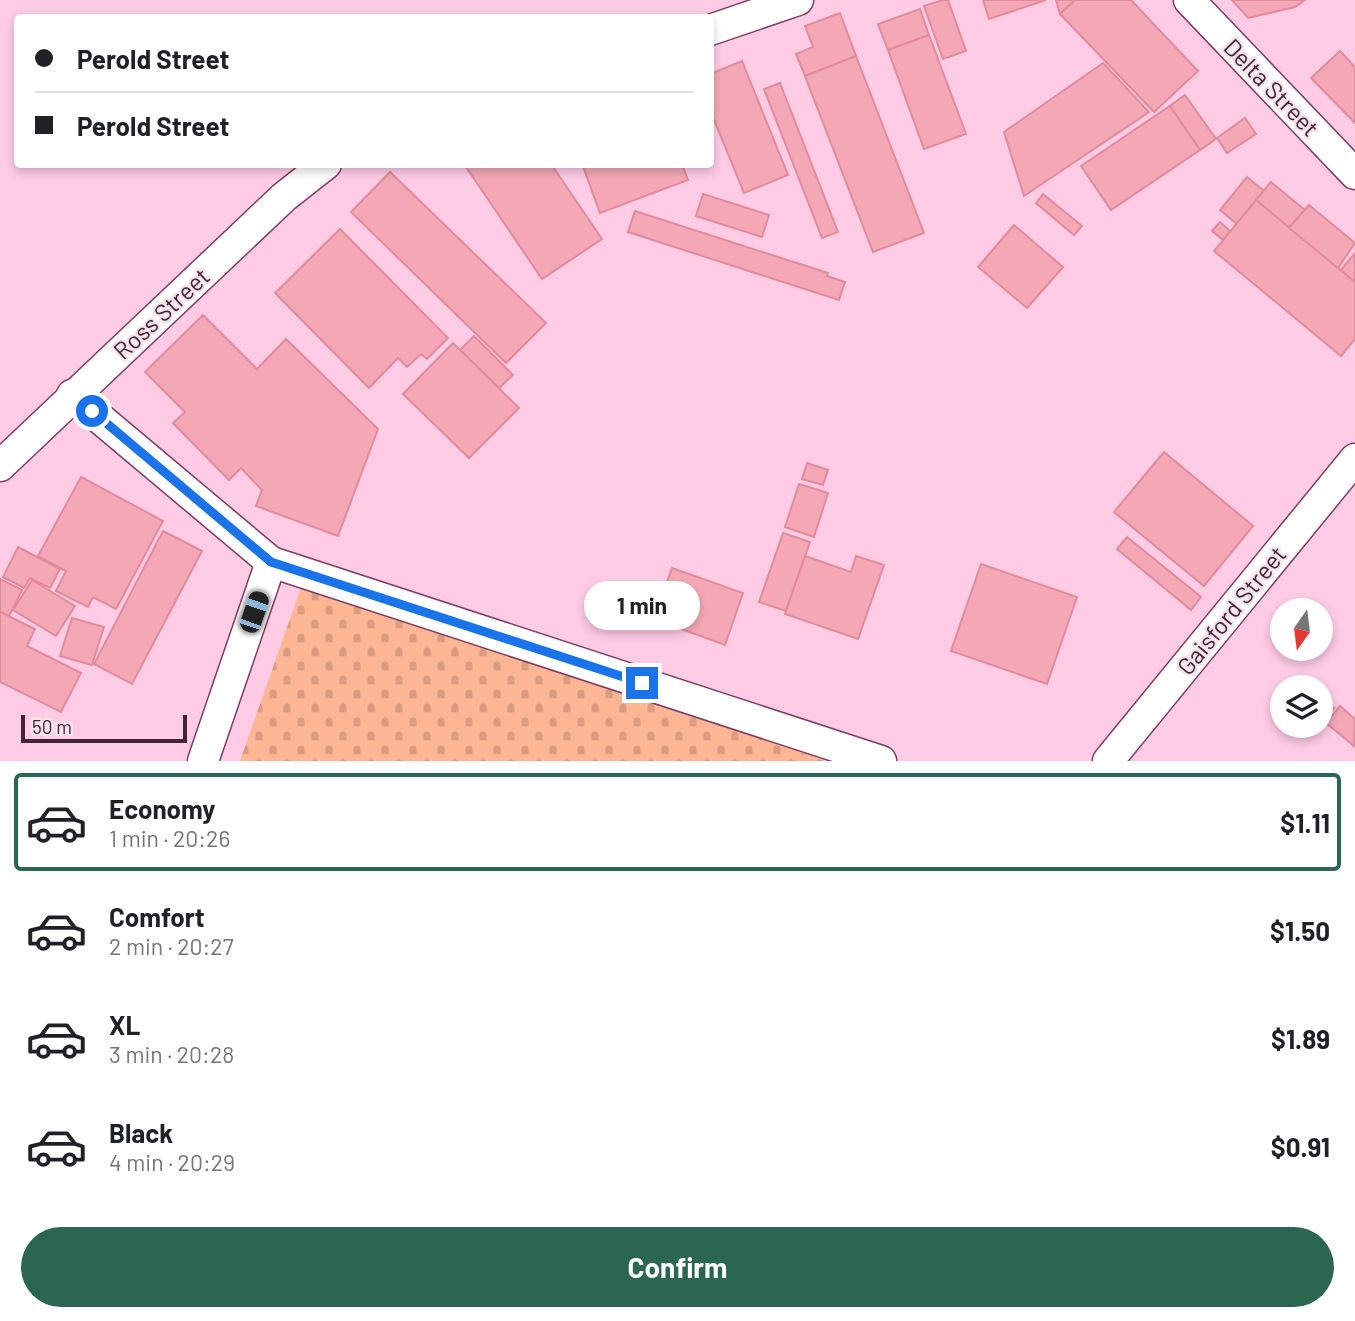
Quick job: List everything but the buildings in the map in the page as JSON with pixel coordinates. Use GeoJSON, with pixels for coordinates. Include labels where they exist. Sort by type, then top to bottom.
{"type":"FeatureCollection","features":[{"type":"Feature","properties":{"kind":"lane"},"geometry":{"type":"LineString","coordinates":[[714,29],[798,0]]}},
{"type":"Feature","properties":{"kind":"lane","name":"Delta Street"},"geometry":{"type":"LineString","coordinates":[[1189,0],[1355,174]]}},
{"type":"Feature","properties":{"kind":"lane","name":"Ross Street"},"geometry":{"type":"LineString","coordinates":[[0,466],[284,197],[321,168]]}},
{"type":"Feature","properties":{"kind":"lane"},"geometry":{"type":"LineString","coordinates":[[72,395],[271,562],[881,761]]}},
{"type":"Feature","properties":{"kind":"lane","name":"Gaisford Street"},"geometry":{"type":"LineString","coordinates":[[1108,761],[1355,459]]}},
{"type":"Feature","properties":{"kind":"lane"},"geometry":{"type":"LineString","coordinates":[[203,761],[271,562]]}},
{"type":"Feature","properties":{"kind":"green space"},"geometry":{"type":"Polygon","coordinates":[[[304,579],[826,761],[240,761],[304,579]]]}},
{"type":"Feature","properties":{"kind":"route"},"geometry":{"type":"LineString","coordinates":[[92,411],[271,562],[642,683]]}}]}
